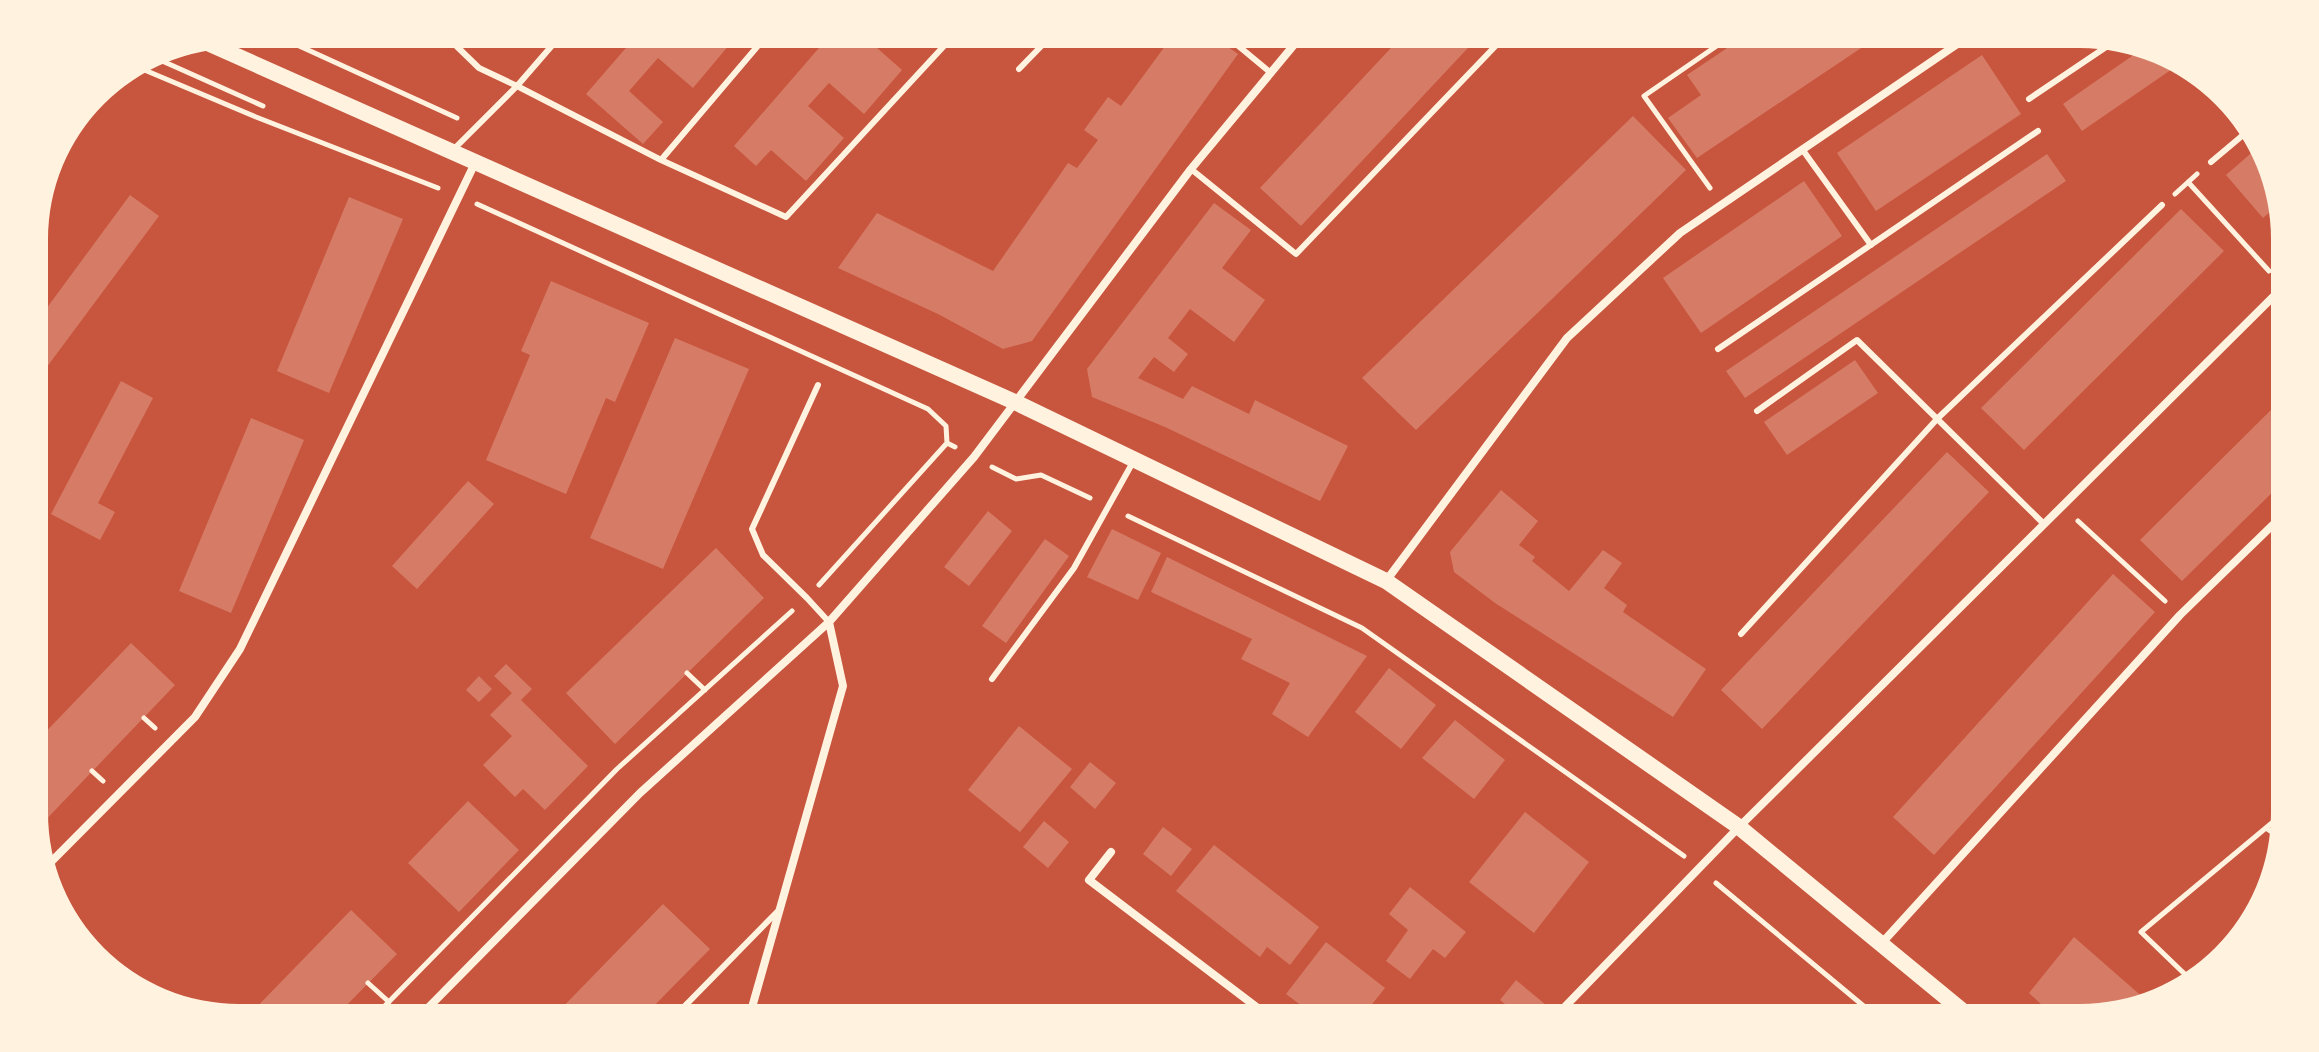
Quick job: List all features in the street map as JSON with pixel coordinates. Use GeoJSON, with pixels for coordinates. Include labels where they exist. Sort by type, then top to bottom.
{"type":"FeatureCollection","features":[{"type":"Feature","properties":{"kind":"main road"},"geometry":{"type":"LineString","coordinates":[[222,49],[1017,403],[1386,581],[1739,827],[1954,1004]]}},
{"type":"Feature","properties":{"kind":"street"},"geometry":{"type":"LineString","coordinates":[[432,1004],[640,793],[829,622],[974,457],[1191,169],[1292,48]]}},
{"type":"Feature","properties":{"kind":"street"},"geometry":{"type":"LineString","coordinates":[[1386,581],[1567,338],[1680,233],[1951,48]]}},
{"type":"Feature","properties":{"kind":"street"},"geometry":{"type":"LineString","coordinates":[[54,859],[195,717],[240,649],[475,163]]}},
{"type":"Feature","properties":{"kind":"street"},"geometry":{"type":"LineString","coordinates":[[1568,1004],[1739,827],[2271,299]]}},
{"type":"Feature","properties":{"kind":"street"},"geometry":{"type":"LineString","coordinates":[[1881,944],[2180,615],[2271,527]]}},
{"type":"Feature","properties":{"kind":"street"},"geometry":{"type":"LineString","coordinates":[[753,1004],[843,686],[829,622]]}},
{"type":"Feature","properties":{"kind":"street"},"geometry":{"type":"LineString","coordinates":[[1111,852],[1089,880],[1253,1004]]}},
{"type":"Feature","properties":{"kind":"lane"},"geometry":{"type":"LineString","coordinates":[[458,48],[479,68],[661,160],[786,217],[942,48]]}},
{"type":"Feature","properties":{"kind":"lane"},"geometry":{"type":"LineString","coordinates":[[451,152],[550,48]]}},
{"type":"Feature","properties":{"kind":"lane"},"geometry":{"type":"LineString","coordinates":[[661,160],[756,48]]}},
{"type":"Feature","properties":{"kind":"lane"},"geometry":{"type":"LineString","coordinates":[[1019,69],[1039,48]]}},
{"type":"Feature","properties":{"kind":"lane"},"geometry":{"type":"LineString","coordinates":[[1241,48],[1271,73]]}},
{"type":"Feature","properties":{"kind":"lane"},"geometry":{"type":"LineString","coordinates":[[1191,169],[1296,254],[1494,48]]}},
{"type":"Feature","properties":{"kind":"lane"},"geometry":{"type":"LineString","coordinates":[[2029,99],[2102,50]]}},
{"type":"Feature","properties":{"kind":"lane"},"geometry":{"type":"LineString","coordinates":[[1718,349],[2038,131]]}},
{"type":"Feature","properties":{"kind":"lane"},"geometry":{"type":"LineString","coordinates":[[2211,162],[2240,137]]}},
{"type":"Feature","properties":{"kind":"lane"},"geometry":{"type":"LineString","coordinates":[[1802,149],[1871,245]]}},
{"type":"Feature","properties":{"kind":"lane"},"geometry":{"type":"LineString","coordinates":[[1741,634],[1938,418],[2162,205]]}},
{"type":"Feature","properties":{"kind":"lane"},"geometry":{"type":"LineString","coordinates":[[1757,411],[1857,340],[2044,524]]}},
{"type":"Feature","properties":{"kind":"lane"},"geometry":{"type":"LineString","coordinates":[[818,385],[752,529],[763,555],[829,622]]}},
{"type":"Feature","properties":{"kind":"lane"},"geometry":{"type":"LineString","coordinates":[[992,679],[1074,568],[1135,459]]}},
{"type":"Feature","properties":{"kind":"lane"},"geometry":{"type":"LineString","coordinates":[[687,1004],[778,911]]}},
{"type":"Feature","properties":{"kind":"path"},"geometry":{"type":"LineString","coordinates":[[304,48],[476,127]]}},
{"type":"Feature","properties":{"kind":"path"},"geometry":{"type":"LineString","coordinates":[[1714,48],[1644,96],[1722,204]]}},
{"type":"Feature","properties":{"kind":"path"},"geometry":{"type":"LineString","coordinates":[[167,63],[263,106]]}},
{"type":"Feature","properties":{"kind":"path"},"geometry":{"type":"LineString","coordinates":[[148,72],[458,196],[928,409],[946,426],[947,443],[807,598],[617,769],[389,1002],[368,983]]}},
{"type":"Feature","properties":{"kind":"path"},"geometry":{"type":"LineString","coordinates":[[2162,205],[2211,162]]}},
{"type":"Feature","properties":{"kind":"path"},"geometry":{"type":"LineString","coordinates":[[2188,182],[2271,272]]}},
{"type":"Feature","properties":{"kind":"path"},"geometry":{"type":"LineString","coordinates":[[947,443],[1016,479],[1041,475],[1362,628],[1678,851],[1861,1004]]}},
{"type":"Feature","properties":{"kind":"path"},"geometry":{"type":"LineString","coordinates":[[2062,505],[2180,615]]}},
{"type":"Feature","properties":{"kind":"path"},"geometry":{"type":"LineString","coordinates":[[687,673],[705,690]]}},
{"type":"Feature","properties":{"kind":"path"},"geometry":{"type":"LineString","coordinates":[[2184,973],[2141,932],[2271,824]]}},
{"type":"Feature","properties":{"kind":"path"},"geometry":{"type":"LineString","coordinates":[[2266,828],[2270,831]]}},
{"type":"Feature","properties":{"kind":"building"},"geometry":{"type":"Polygon","coordinates":[[[626,48],[727,48],[693,88],[658,58],[629,91],[663,122],[643,144],[586,94],[626,48]]]}},
{"type":"Feature","properties":{"kind":"building"},"geometry":{"type":"Polygon","coordinates":[[[819,48],[877,48],[902,70],[864,114],[829,83],[808,106],[844,138],[806,181],[771,150],[756,166],[734,146],[819,48]]]}},
{"type":"Feature","properties":{"kind":"building"},"geometry":{"type":"Polygon","coordinates":[[[1164,48],[1230,48],[1238,54],[1032,341],[1003,349],[938,314],[838,268],[877,213],[993,271],[1068,163],[1077,168],[1098,140],[1084,130],[1108,97],[1121,106],[1164,48]]]}},
{"type":"Feature","properties":{"kind":"building"},"geometry":{"type":"Polygon","coordinates":[[[1391,48],[1468,48],[1301,226],[1260,188],[1391,48]]]}},
{"type":"Feature","properties":{"kind":"building"},"geometry":{"type":"Polygon","coordinates":[[[1727,48],[1861,48],[1697,158],[1668,118],[1701,95],[1687,75],[1727,48]]]}},
{"type":"Feature","properties":{"kind":"building"},"geometry":{"type":"Polygon","coordinates":[[[1982,55],[2021,114],[1876,211],[1837,153],[1982,55]]]}},
{"type":"Feature","properties":{"kind":"building"},"geometry":{"type":"Polygon","coordinates":[[[2132,56],[2169,71],[2082,131],[2063,104],[2132,56]]]}},
{"type":"Feature","properties":{"kind":"building"},"geometry":{"type":"Polygon","coordinates":[[[1633,116],[1686,170],[1416,430],[1362,378],[1633,116]]]}},
{"type":"Feature","properties":{"kind":"building"},"geometry":{"type":"Polygon","coordinates":[[[2047,154],[2066,181],[1745,398],[1726,371],[2047,154]]]}},
{"type":"Feature","properties":{"kind":"building"},"geometry":{"type":"Polygon","coordinates":[[[2250,154],[2264,190],[2269,213],[2263,218],[2226,175],[2250,154]]]}},
{"type":"Feature","properties":{"kind":"building"},"geometry":{"type":"Polygon","coordinates":[[[1804,181],[1842,236],[1701,333],[1663,278],[1804,181]]]}},
{"type":"Feature","properties":{"kind":"building"},"geometry":{"type":"Polygon","coordinates":[[[130,195],[159,216],[48,365],[48,306],[130,195]]]}},
{"type":"Feature","properties":{"kind":"building"},"geometry":{"type":"Polygon","coordinates":[[[349,197],[403,219],[329,393],[277,371],[349,197]]]}},
{"type":"Feature","properties":{"kind":"building"},"geometry":{"type":"Polygon","coordinates":[[[1214,203],[1251,230],[1222,268],[1265,300],[1234,342],[1190,309],[1168,338],[1188,354],[1174,372],[1154,357],[1138,378],[1183,399],[1192,386],[1249,414],[1255,400],[1348,446],[1320,501],[1165,427],[1092,397],[1087,369],[1214,203]]]}},
{"type":"Feature","properties":{"kind":"building"},"geometry":{"type":"Polygon","coordinates":[[[2181,209],[2224,251],[2024,450],[1981,408],[2181,209]]]}},
{"type":"Feature","properties":{"kind":"building"},"geometry":{"type":"Polygon","coordinates":[[[551,281],[649,323],[615,402],[606,398],[566,494],[486,460],[530,355],[521,351],[551,281]]]}},
{"type":"Feature","properties":{"kind":"building"},"geometry":{"type":"Polygon","coordinates":[[[675,338],[749,369],[663,569],[590,538],[675,338]]]}},
{"type":"Feature","properties":{"kind":"building"},"geometry":{"type":"Polygon","coordinates":[[[1855,360],[1878,393],[1787,455],[1764,422],[1855,360]]]}},
{"type":"Feature","properties":{"kind":"building"},"geometry":{"type":"Polygon","coordinates":[[[121,381],[153,398],[98,503],[115,512],[100,540],[51,514],[121,381]]]}},
{"type":"Feature","properties":{"kind":"building"},"geometry":{"type":"Polygon","coordinates":[[[2271,410],[2271,494],[2182,581],[2140,540],[2271,410]]]}},
{"type":"Feature","properties":{"kind":"building"},"geometry":{"type":"Polygon","coordinates":[[[251,418],[304,440],[231,613],[179,591],[251,418]]]}},
{"type":"Feature","properties":{"kind":"building"},"geometry":{"type":"Polygon","coordinates":[[[1947,452],[1989,492],[1762,729],[1721,690],[1947,452]]]}},
{"type":"Feature","properties":{"kind":"building"},"geometry":{"type":"Polygon","coordinates":[[[468,481],[494,504],[417,589],[392,566],[468,481]]]}},
{"type":"Feature","properties":{"kind":"building"},"geometry":{"type":"Polygon","coordinates":[[[1501,490],[1538,521],[1519,545],[1535,557],[1532,561],[1569,591],[1603,550],[1622,563],[1604,588],[1627,605],[1623,612],[1706,669],[1673,717],[1495,603],[1454,572],[1450,552],[1501,490]]]}},
{"type":"Feature","properties":{"kind":"building"},"geometry":{"type":"Polygon","coordinates":[[[988,511],[1012,531],[969,586],[944,567],[988,511]]]}},
{"type":"Feature","properties":{"kind":"building"},"geometry":{"type":"Polygon","coordinates":[[[1112,529],[1161,553],[1138,600],[1087,577],[1112,529]]]}},
{"type":"Feature","properties":{"kind":"building"},"geometry":{"type":"Polygon","coordinates":[[[1045,539],[1069,556],[1006,643],[982,626],[1045,539]]]}},
{"type":"Feature","properties":{"kind":"building"},"geometry":{"type":"Polygon","coordinates":[[[716,548],[764,598],[615,744],[566,693],[716,548]]]}},
{"type":"Feature","properties":{"kind":"building"},"geometry":{"type":"Polygon","coordinates":[[[1167,557],[1367,656],[1308,737],[1272,714],[1290,683],[1241,659],[1252,639],[1151,592],[1167,557]]]}},
{"type":"Feature","properties":{"kind":"building"},"geometry":{"type":"Polygon","coordinates":[[[2113,574],[2155,612],[1934,855],[1893,817],[2113,574]]]}},
{"type":"Feature","properties":{"kind":"building"},"geometry":{"type":"Polygon","coordinates":[[[131,643],[175,685],[48,817],[48,729],[131,643]]]}},
{"type":"Feature","properties":{"kind":"building"},"geometry":{"type":"Polygon","coordinates":[[[506,664],[532,689],[521,700],[588,766],[545,810],[523,789],[515,797],[483,765],[512,736],[490,715],[512,693],[494,676],[506,664]]]}},
{"type":"Feature","properties":{"kind":"building"},"geometry":{"type":"Polygon","coordinates":[[[1389,668],[1436,705],[1401,749],[1355,712],[1389,668]]]}},
{"type":"Feature","properties":{"kind":"building"},"geometry":{"type":"Polygon","coordinates":[[[479,676],[492,689],[479,702],[466,690],[479,676]]]}},
{"type":"Feature","properties":{"kind":"building"},"geometry":{"type":"Polygon","coordinates":[[[1455,720],[1505,760],[1474,799],[1422,758],[1455,720]]]}},
{"type":"Feature","properties":{"kind":"building"},"geometry":{"type":"Polygon","coordinates":[[[1019,726],[1072,769],[1020,832],[968,790],[1019,726]]]}},
{"type":"Feature","properties":{"kind":"building"},"geometry":{"type":"Polygon","coordinates":[[[1090,762],[1116,783],[1095,809],[1070,787],[1090,762]]]}},
{"type":"Feature","properties":{"kind":"building"},"geometry":{"type":"Polygon","coordinates":[[[468,801],[519,850],[459,912],[408,863],[468,801]]]}},
{"type":"Feature","properties":{"kind":"building"},"geometry":{"type":"Polygon","coordinates":[[[1525,812],[1589,862],[1534,933],[1469,882],[1525,812]]]}},
{"type":"Feature","properties":{"kind":"building"},"geometry":{"type":"Polygon","coordinates":[[[1044,821],[1069,842],[1048,868],[1023,847],[1044,821]]]}},
{"type":"Feature","properties":{"kind":"building"},"geometry":{"type":"Polygon","coordinates":[[[1163,827],[1192,849],[1171,876],[1143,854],[1163,827]]]}},
{"type":"Feature","properties":{"kind":"building"},"geometry":{"type":"Polygon","coordinates":[[[1214,845],[1319,927],[1290,965],[1267,947],[1260,957],[1176,891],[1214,845]]]}},
{"type":"Feature","properties":{"kind":"building"},"geometry":{"type":"Polygon","coordinates":[[[1410,887],[1466,932],[1445,958],[1433,949],[1410,979],[1386,961],[1408,930],[1389,914],[1410,887]]]}},
{"type":"Feature","properties":{"kind":"building"},"geometry":{"type":"Polygon","coordinates":[[[663,904],[710,949],[656,1004],[566,1004],[663,904]]]}},
{"type":"Feature","properties":{"kind":"building"},"geometry":{"type":"Polygon","coordinates":[[[351,910],[397,954],[348,1004],[260,1004],[351,910]]]}},
{"type":"Feature","properties":{"kind":"building"},"geometry":{"type":"Polygon","coordinates":[[[2074,937],[2140,994],[2092,1004],[2041,1004],[2029,993],[2074,937]]]}},
{"type":"Feature","properties":{"kind":"building"},"geometry":{"type":"Polygon","coordinates":[[[1326,942],[1385,988],[1372,1004],[1299,1004],[1286,994],[1326,942]]]}},
{"type":"Feature","properties":{"kind":"building"},"geometry":{"type":"Polygon","coordinates":[[[1516,980],[1545,1004],[1505,1004],[1500,1000],[1516,980]]]}}]}
